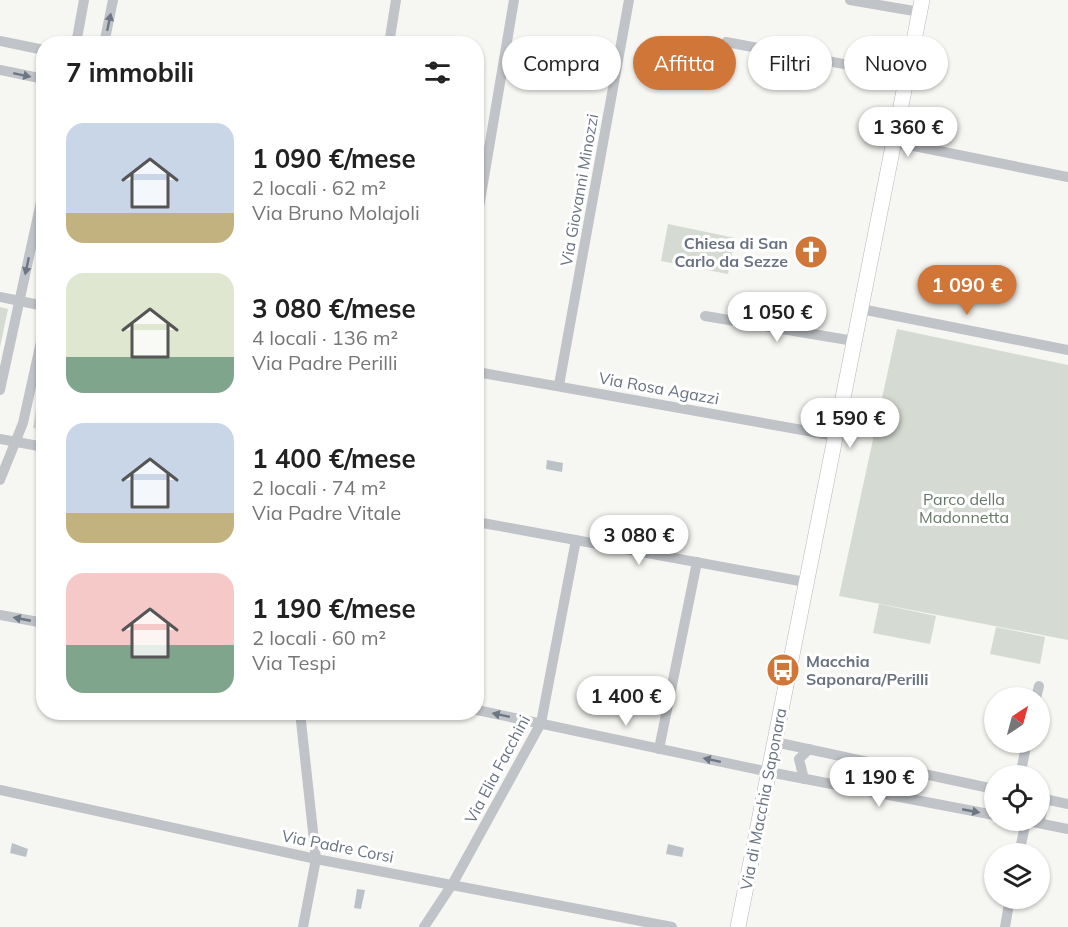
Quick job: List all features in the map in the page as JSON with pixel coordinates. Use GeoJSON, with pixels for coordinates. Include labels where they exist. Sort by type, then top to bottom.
{"type":"FeatureCollection","features":[{"type":"Feature","properties":{"kind":"street"},"geometry":{"type":"LineString","coordinates":[[77,36],[84,0]]}},
{"type":"Feature","properties":{"kind":"street"},"geometry":{"type":"LineString","coordinates":[[106,36],[113,0]]}},
{"type":"Feature","properties":{"kind":"street"},"geometry":{"type":"LineString","coordinates":[[390,36],[396,0]]}},
{"type":"Feature","properties":{"kind":"street"},"geometry":{"type":"LineString","coordinates":[[484,178],[514,0]]}},
{"type":"Feature","properties":{"kind":"street","name":"Via Giovanni Minozzi"},"geometry":{"type":"LineString","coordinates":[[559,385],[628,0]]}},
{"type":"Feature","properties":{"kind":"street"},"geometry":{"type":"LineString","coordinates":[[850,0],[921,6]]}},
{"type":"Feature","properties":{"kind":"street","name":"Via di Macchia Saponara"},"geometry":{"type":"LineString","coordinates":[[915,36],[921,6]]}},
{"type":"Feature","properties":{"kind":"street"},"geometry":{"type":"LineString","coordinates":[[0,41],[36,48]]}},
{"type":"Feature","properties":{"kind":"street"},"geometry":{"type":"LineString","coordinates":[[736,44],[844,63]]}},
{"type":"Feature","properties":{"kind":"street"},"geometry":{"type":"LineString","coordinates":[[0,70],[36,78]]}},
{"type":"Feature","properties":{"kind":"street","name":"Via di Macchia Saponara"},"geometry":{"type":"LineString","coordinates":[[738,927],[905,90]]}},
{"type":"Feature","properties":{"kind":"street"},"geometry":{"type":"LineString","coordinates":[[894,142],[1068,177]]}},
{"type":"Feature","properties":{"kind":"street"},"geometry":{"type":"LineString","coordinates":[[0,390],[36,224]]}},
{"type":"Feature","properties":{"kind":"street"},"geometry":{"type":"LineString","coordinates":[[0,297],[36,304]]}},
{"type":"Feature","properties":{"kind":"street"},"geometry":{"type":"LineString","coordinates":[[861,309],[1068,350]]}},
{"type":"Feature","properties":{"kind":"street"},"geometry":{"type":"LineString","coordinates":[[705,316],[854,341]]}},
{"type":"Feature","properties":{"kind":"street"},"geometry":{"type":"LineString","coordinates":[[0,480],[25,416],[36,365]]}},
{"type":"Feature","properties":{"kind":"street","name":"Via Rosa Agazzi"},"geometry":{"type":"LineString","coordinates":[[484,373],[836,436]]}},
{"type":"Feature","properties":{"kind":"street"},"geometry":{"type":"LineString","coordinates":[[0,439],[36,446]]}},
{"type":"Feature","properties":{"kind":"street"},"geometry":{"type":"LineString","coordinates":[[484,523],[806,582]]}},
{"type":"Feature","properties":{"kind":"street","name":"Via Elia Facchini"},"geometry":{"type":"LineString","coordinates":[[424,927],[453,883],[541,723],[576,540]]}},
{"type":"Feature","properties":{"kind":"street"},"geometry":{"type":"LineString","coordinates":[[659,749],[698,562]]}},
{"type":"Feature","properties":{"kind":"street"},"geometry":{"type":"LineString","coordinates":[[0,615],[36,622]]}},
{"type":"Feature","properties":{"kind":"street"},"geometry":{"type":"LineString","coordinates":[[484,711],[769,772],[984,813]]}},
{"type":"Feature","properties":{"kind":"street"},"geometry":{"type":"LineString","coordinates":[[301,720],[316,858],[303,927]]}},
{"type":"Feature","properties":{"kind":"street"},"geometry":{"type":"LineString","coordinates":[[775,742],[984,787]]}},
{"type":"Feature","properties":{"kind":"street"},"geometry":{"type":"LineString","coordinates":[[804,779],[799,759],[808,749]]}},
{"type":"Feature","properties":{"kind":"street","name":"Via Padre Corsi"},"geometry":{"type":"LineString","coordinates":[[0,790],[316,858],[672,927]]}},
{"type":"Feature","properties":{"kind":"street"},"geometry":{"type":"LineString","coordinates":[[1050,801],[1068,804]]}},
{"type":"Feature","properties":{"kind":"street"},"geometry":{"type":"LineString","coordinates":[[1050,826],[1068,830]]}},
{"type":"Feature","properties":{"kind":"street"},"geometry":{"type":"LineString","coordinates":[[1005,927],[1008,909]]}},
{"type":"Feature","properties":{"kind":"green space"},"geometry":{"type":"Polygon","coordinates":[[[668,224],[735,238],[728,274],[661,261],[668,224]]]}},
{"type":"Feature","properties":{"kind":"green space"},"geometry":{"type":"Polygon","coordinates":[[[0,307],[8,309],[0,347],[0,307]]]}},
{"type":"Feature","properties":{"kind":"green space","name":"Parco della Madonnetta"},"geometry":{"type":"Polygon","coordinates":[[[897,329],[1068,365],[1068,640],[839,596],[897,329]]]}},
{"type":"Feature","properties":{"kind":"green space"},"geometry":{"type":"Polygon","coordinates":[[[36,411],[36,429],[33,428],[36,411]]]}},
{"type":"Feature","properties":{"kind":"green space"},"geometry":{"type":"Polygon","coordinates":[[[879,604],[936,616],[930,644],[873,633],[879,604]]]}},
{"type":"Feature","properties":{"kind":"green space"},"geometry":{"type":"Polygon","coordinates":[[[996,627],[1045,637],[1040,664],[990,654],[996,627]]]}},
{"type":"Feature","properties":{"kind":"shaded area"},"geometry":{"type":"Polygon","coordinates":[[[547,460],[563,463],[562,472],[546,469],[547,460]]]}},
{"type":"Feature","properties":{"kind":"shaded area"},"geometry":{"type":"Polygon","coordinates":[[[12,843],[28,849],[26,857],[10,853],[12,843]]]}},
{"type":"Feature","properties":{"kind":"shaded area"},"geometry":{"type":"Polygon","coordinates":[[[668,844],[684,848],[682,857],[666,854],[668,844]]]}},
{"type":"Feature","properties":{"kind":"shaded area"},"geometry":{"type":"Polygon","coordinates":[[[357,889],[365,890],[361,909],[354,908],[357,889]]]}},
{"type":"Feature","properties":{"kind":"place","name":"Chiesa di San Carlo da Sezze"},"geometry":{"type":"Point","coordinates":[811,252]}},
{"type":"Feature","properties":{"kind":"place","name":"Macchia Saponara/Perilli"},"geometry":{"type":"Point","coordinates":[783,670]}}]}
